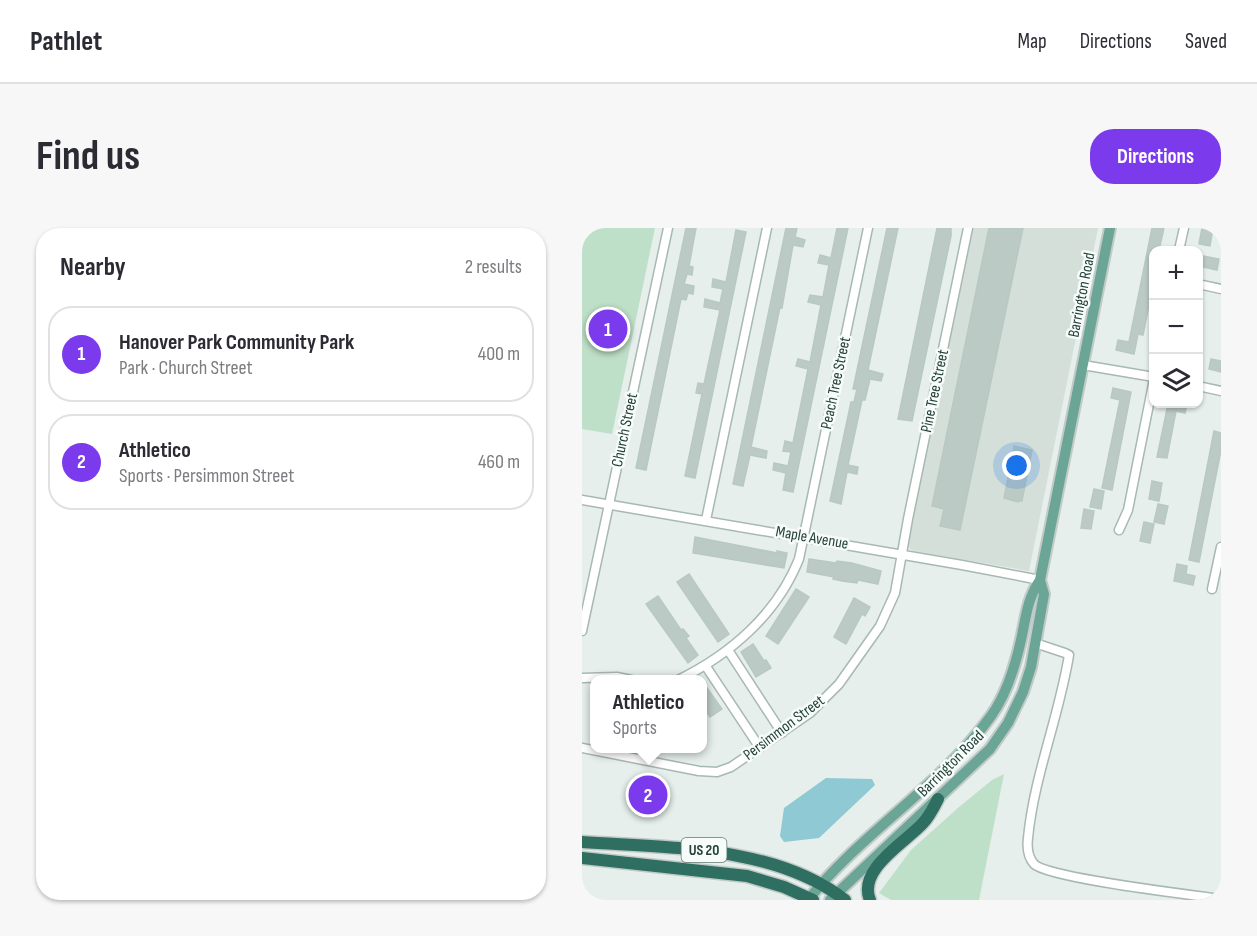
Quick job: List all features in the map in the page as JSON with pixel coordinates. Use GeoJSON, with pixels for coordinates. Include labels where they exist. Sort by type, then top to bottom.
{"type":"FeatureCollection","features":[{"type":"Feature","properties":{"kind":"highway"},"geometry":{"type":"LineString","coordinates":[[870,900],[868,884],[880,863],[899,843],[924,823],[938,799]]}},
{"type":"Feature","properties":{"kind":"highway","name":"US 20"},"geometry":{"type":"LineString","coordinates":[[582,842],[705,850],[748,857],[820,884],[837,898]]}},
{"type":"Feature","properties":{"kind":"highway","name":"US 20"},"geometry":{"type":"LineString","coordinates":[[582,858],[747,876],[767,881],[810,899]]}},
{"type":"Feature","properties":{"kind":"main road","name":"Barrington Road"},"geometry":{"type":"LineString","coordinates":[[837,898],[990,749],[1008,723],[1023,692],[1044,594],[1041,580],[1110,228]]}},
{"type":"Feature","properties":{"kind":"main road","name":"Barrington Road"},"geometry":{"type":"LineString","coordinates":[[810,899],[833,870],[929,786],[972,741],[993,714],[1014,667],[1031,594],[1041,580]]}},
{"type":"Feature","properties":{"kind":"street","name":"Church Street"},"geometry":{"type":"LineString","coordinates":[[582,632],[668,228]]}},
{"type":"Feature","properties":{"kind":"street"},"geometry":{"type":"LineString","coordinates":[[706,520],[767,228]]}},
{"type":"Feature","properties":{"kind":"street","name":"Peach Tree Street"},"geometry":{"type":"LineString","coordinates":[[687,675],[728,650],[752,630],[790,583],[804,537],[868,228]]}},
{"type":"Feature","properties":{"kind":"street","name":"Pine Tree Street"},"geometry":{"type":"LineString","coordinates":[[901,554],[969,228]]}},
{"type":"Feature","properties":{"kind":"street"},"geometry":{"type":"LineString","coordinates":[[1180,246],[1184,228]]}},
{"type":"Feature","properties":{"kind":"street"},"geometry":{"type":"LineString","coordinates":[[1203,285],[1221,289]]}},
{"type":"Feature","properties":{"kind":"street"},"geometry":{"type":"LineString","coordinates":[[1083,365],[1149,377]]}},
{"type":"Feature","properties":{"kind":"street"},"geometry":{"type":"LineString","coordinates":[[1203,387],[1221,391]]}},
{"type":"Feature","properties":{"kind":"street"},"geometry":{"type":"LineString","coordinates":[[1119,530],[1128,510],[1149,403]]}},
{"type":"Feature","properties":{"kind":"street","name":"Maple Avenue"},"geometry":{"type":"LineString","coordinates":[[582,500],[1041,580]]}},
{"type":"Feature","properties":{"kind":"street"},"geometry":{"type":"LineString","coordinates":[[1212,589],[1221,547]]}},
{"type":"Feature","properties":{"kind":"street","name":"Persimmon Street"},"geometry":{"type":"LineString","coordinates":[[607,753],[699,771],[717,772],[731,767],[760,748],[810,713],[839,684],[863,652],[880,626],[895,593],[901,554]]}},
{"type":"Feature","properties":{"kind":"street"},"geometry":{"type":"LineString","coordinates":[[1035,643],[1069,656],[1028,839],[1029,852],[1034,863],[1044,870],[1083,878],[1221,899]]}},
{"type":"Feature","properties":{"kind":"street"},"geometry":{"type":"LineString","coordinates":[[728,650],[782,733]]}},
{"type":"Feature","properties":{"kind":"street"},"geometry":{"type":"LineString","coordinates":[[705,665],[760,748]]}},
{"type":"Feature","properties":{"kind":"shaded area"},"geometry":{"type":"Polygon","coordinates":[[[973,228],[1098,228],[1029,571],[914,551],[907,543],[973,228]]]}},
{"type":"Feature","properties":{"kind":"green space"},"geometry":{"type":"Polygon","coordinates":[[[582,228],[655,228],[612,434],[582,429],[582,228]]]}},
{"type":"Feature","properties":{"kind":"green space"},"geometry":{"type":"Polygon","coordinates":[[[1004,774],[979,900],[891,900],[879,893],[911,850],[992,780],[1004,774]]]}},
{"type":"Feature","properties":{"kind":"water"},"geometry":{"type":"Polygon","coordinates":[[[826,778],[872,779],[875,785],[819,838],[784,842],[780,836],[784,808],[826,778]]]}},
{"type":"Feature","properties":{"kind":"building"},"geometry":{"type":"Polygon","coordinates":[[[686,228],[696,228],[689,266],[693,267],[692,275],[687,274],[684,284],[694,286],[693,294],[688,293],[686,300],[681,299],[646,470],[636,468],[686,228]]]}},
{"type":"Feature","properties":{"kind":"building"},"geometry":{"type":"Polygon","coordinates":[[[786,228],[797,228],[795,237],[805,240],[803,247],[793,245],[782,308],[780,307],[751,447],[767,451],[766,458],[750,455],[743,486],[733,484],[786,228]]]}},
{"type":"Feature","properties":{"kind":"building"},"geometry":{"type":"Polygon","coordinates":[[[837,228],[848,228],[793,492],[783,490],[786,473],[773,470],[774,463],[788,466],[791,452],[783,451],[785,441],[793,443],[808,369],[796,366],[798,359],[810,362],[821,305],[808,302],[810,295],[823,297],[829,265],[818,263],[820,255],[831,258],[837,228]]]}},
{"type":"Feature","properties":{"kind":"building"},"geometry":{"type":"Polygon","coordinates":[[[887,228],[898,228],[868,370],[883,374],[881,381],[870,379],[865,400],[862,400],[848,465],[858,467],[857,474],[847,472],[841,504],[830,501],[851,402],[854,402],[857,389],[853,389],[887,228]]]}},
{"type":"Feature","properties":{"kind":"building"},"geometry":{"type":"Polygon","coordinates":[[[937,228],[951,228],[951,236],[912,421],[898,419],[937,228]]]}},
{"type":"Feature","properties":{"kind":"building"},"geometry":{"type":"Polygon","coordinates":[[[989,228],[1023,228],[960,530],[940,526],[944,509],[932,506],[989,228]]]}},
{"type":"Feature","properties":{"kind":"building"},"geometry":{"type":"Polygon","coordinates":[[[1152,228],[1164,228],[1160,246],[1149,246],[1149,305],[1143,335],[1138,334],[1134,354],[1116,350],[1118,340],[1129,342],[1152,228]]]}},
{"type":"Feature","properties":{"kind":"building"},"geometry":{"type":"Polygon","coordinates":[[[1202,228],[1213,228],[1210,246],[1199,244],[1202,228]]]}},
{"type":"Feature","properties":{"kind":"building"},"geometry":{"type":"Polygon","coordinates":[[[736,230],[746,232],[695,478],[685,476],[702,394],[696,393],[698,383],[704,384],[720,310],[704,307],[705,299],[720,303],[723,289],[712,287],[713,279],[726,282],[736,230]]]}},
{"type":"Feature","properties":{"kind":"building"},"geometry":{"type":"Polygon","coordinates":[[[1203,256],[1219,259],[1217,270],[1203,267],[1203,256]]]}},
{"type":"Feature","properties":{"kind":"building"},"geometry":{"type":"Polygon","coordinates":[[[1211,359],[1221,361],[1221,372],[1209,369],[1211,359]]]}},
{"type":"Feature","properties":{"kind":"building"},"geometry":{"type":"Polygon","coordinates":[[[1113,388],[1131,392],[1112,490],[1102,488],[1120,400],[1111,398],[1113,388]]]}},
{"type":"Feature","properties":{"kind":"building"},"geometry":{"type":"Polygon","coordinates":[[[1167,408],[1186,408],[1185,413],[1176,411],[1167,458],[1157,457],[1167,408]]]}},
{"type":"Feature","properties":{"kind":"building"},"geometry":{"type":"Polygon","coordinates":[[[1214,431],[1221,433],[1221,450],[1199,562],[1189,560],[1214,431]]]}},
{"type":"Feature","properties":{"kind":"building"},"geometry":{"type":"Polygon","coordinates":[[[1014,446],[1032,450],[1022,501],[1018,502],[1004,498],[1014,446]]]}},
{"type":"Feature","properties":{"kind":"building"},"geometry":{"type":"Polygon","coordinates":[[[1152,481],[1162,483],[1159,501],[1149,499],[1152,481]]]}},
{"type":"Feature","properties":{"kind":"building"},"geometry":{"type":"Polygon","coordinates":[[[1094,489],[1104,491],[1101,509],[1090,507],[1094,489]]]}},
{"type":"Feature","properties":{"kind":"building"},"geometry":{"type":"Polygon","coordinates":[[[1158,504],[1168,506],[1164,524],[1154,522],[1158,504]]]}},
{"type":"Feature","properties":{"kind":"building"},"geometry":{"type":"Polygon","coordinates":[[[1084,509],[1094,511],[1091,529],[1081,528],[1084,509]]]}},
{"type":"Feature","properties":{"kind":"building"},"geometry":{"type":"Polygon","coordinates":[[[1144,522],[1154,524],[1150,543],[1140,541],[1144,522]]]}},
{"type":"Feature","properties":{"kind":"building"},"geometry":{"type":"Polygon","coordinates":[[[695,537],[787,553],[784,568],[693,553],[695,537]]]}},
{"type":"Feature","properties":{"kind":"building"},"geometry":{"type":"Polygon","coordinates":[[[809,559],[852,563],[881,571],[878,584],[858,580],[857,583],[842,581],[833,579],[834,577],[807,572],[809,559]]]}},
{"type":"Feature","properties":{"kind":"building"},"geometry":{"type":"Polygon","coordinates":[[[1177,564],[1187,566],[1186,574],[1195,576],[1193,585],[1174,581],[1177,564]]]}},
{"type":"Feature","properties":{"kind":"building"},"geometry":{"type":"Polygon","coordinates":[[[689,574],[729,634],[718,642],[677,582],[689,574]]]}},
{"type":"Feature","properties":{"kind":"building"},"geometry":{"type":"Polygon","coordinates":[[[796,589],[809,597],[778,644],[766,636],[796,589]]]}},
{"type":"Feature","properties":{"kind":"building"},"geometry":{"type":"Polygon","coordinates":[[[658,596],[681,630],[683,629],[689,636],[686,638],[698,655],[688,663],[646,604],[658,596]]]}},
{"type":"Feature","properties":{"kind":"building"},"geometry":{"type":"Polygon","coordinates":[[[854,598],[870,607],[865,616],[862,614],[846,644],[834,637],[854,598]]]}},
{"type":"Feature","properties":{"kind":"building"},"geometry":{"type":"Polygon","coordinates":[[[753,644],[771,668],[756,677],[741,652],[753,644]]]}},
{"type":"Feature","properties":{"kind":"building"},"geometry":{"type":"Polygon","coordinates":[[[707,688],[722,709],[710,717],[707,712],[707,688]]]}},
{"type":"Feature","properties":{"kind":"place","name":"Hanover Park Community Park"},"geometry":{"type":"Point","coordinates":[608,329]}},
{"type":"Feature","properties":{"kind":"place","name":"Athletico"},"geometry":{"type":"Point","coordinates":[648,795]}}]}
